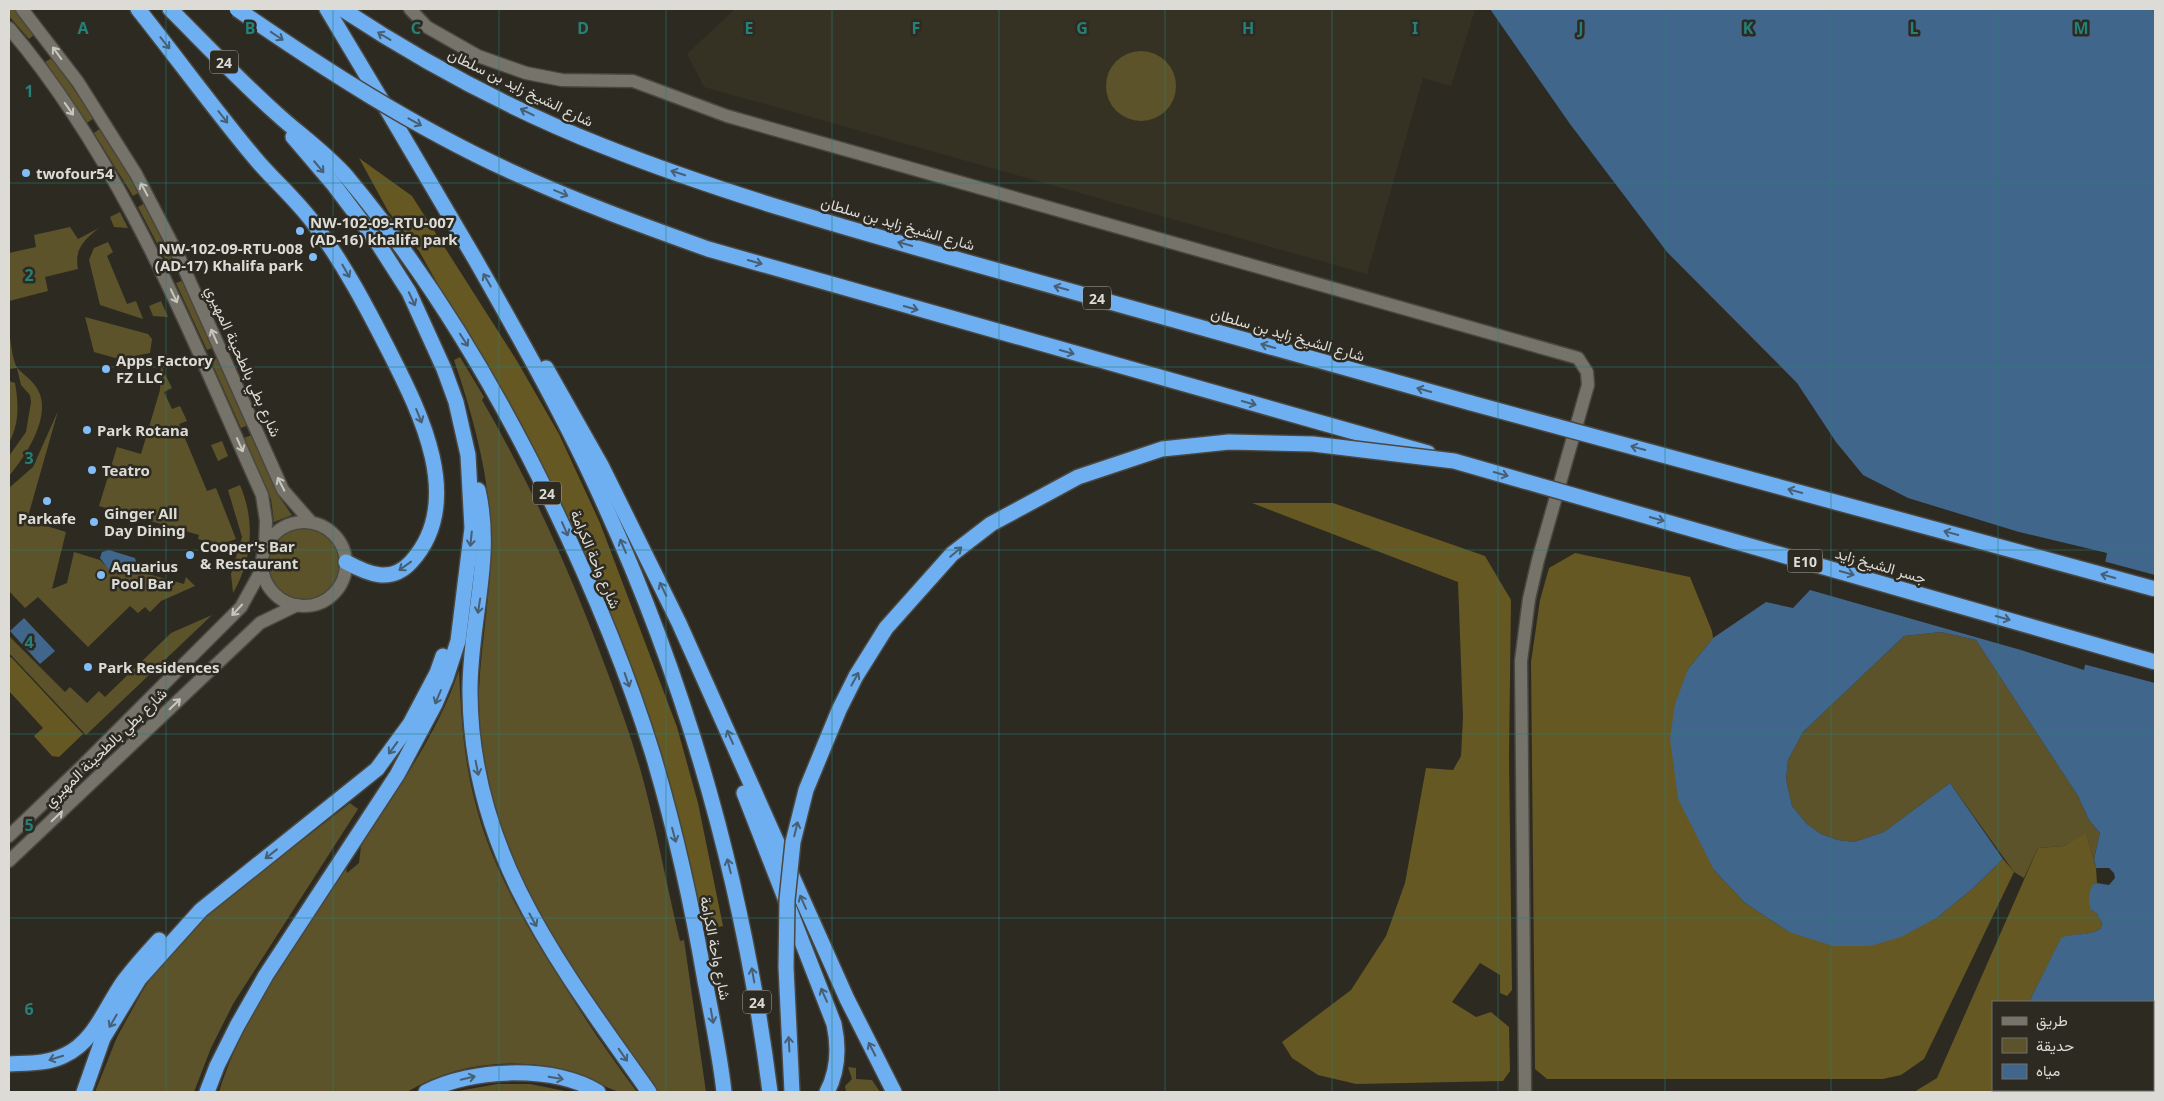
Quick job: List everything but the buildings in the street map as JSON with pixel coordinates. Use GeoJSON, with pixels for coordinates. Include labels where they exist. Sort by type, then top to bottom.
{"type":"FeatureCollection","features":[{"type":"Feature","properties":{"kind":"highway"},"geometry":{"type":"LineString","coordinates":[[138,9],[254,158],[314,223],[342,264],[374,320],[412,397],[424,428],[432,457],[436,496],[431,531],[422,550],[408,565],[395,573],[382,576],[365,573],[346,562]]}},
{"type":"Feature","properties":{"kind":"highway","name":"24"},"geometry":{"type":"LineString","coordinates":[[170,9],[278,115]]}},
{"type":"Feature","properties":{"kind":"highway"},"geometry":{"type":"LineString","coordinates":[[237,9],[323,68],[414,122],[509,171],[607,213],[708,249],[1454,461]]}},
{"type":"Feature","properties":{"kind":"highway","name":"24"},"geometry":{"type":"LineString","coordinates":[[327,9],[520,337]]}},
{"type":"Feature","properties":{"kind":"highway","name":"شارع الشيخ زايد بن سلطان"},"geometry":{"type":"LineString","coordinates":[[342,9],[427,61],[484,91],[568,131],[662,168],[900,243],[1471,403],[2155,589]]}},
{"type":"Feature","properties":{"kind":"highway"},"geometry":{"type":"LineString","coordinates":[[278,115],[295,139],[334,184],[377,242],[409,292],[444,369],[456,402],[480,497],[484,547],[483,578],[472,657],[470,708],[475,758],[488,814],[513,882],[537,926],[572,982],[649,1092]]}},
{"type":"Feature","properties":{"kind":"highway","name":"شارع واحة الكرامة"},"geometry":{"type":"LineString","coordinates":[[278,115],[344,173],[424,278],[475,358],[506,412],[562,521],[624,672],[652,755],[697,934],[724,1092]]}},
{"type":"Feature","properties":{"kind":"highway"},"geometry":{"type":"LineString","coordinates":[[520,337],[549,372],[602,467],[679,623],[848,999],[894,1092]]}},
{"type":"Feature","properties":{"kind":"highway","name":"شارع واحة الكرامة"},"geometry":{"type":"LineString","coordinates":[[520,337],[604,504],[658,634],[696,743],[740,913],[756,998],[770,1092]]}},
{"type":"Feature","properties":{"kind":"highway"},"geometry":{"type":"LineString","coordinates":[[792,1092],[786,967],[787,900],[793,842],[806,790],[839,710],[861,668],[886,628],[952,554],[991,524],[1078,477],[1162,449],[1229,442],[1313,444],[1454,461]]}},
{"type":"Feature","properties":{"kind":"highway"},"geometry":{"type":"LineString","coordinates":[[207,1092],[236,1026],[266,975],[396,775],[424,728],[454,657],[465,594],[472,528],[468,455]]}},
{"type":"Feature","properties":{"kind":"highway","name":"جسر الشيخ زايد"},"geometry":{"type":"LineString","coordinates":[[1454,461],[2155,662]]}},
{"type":"Feature","properties":{"kind":"highway"},"geometry":{"type":"LineString","coordinates":[[84,1092],[103,1038],[139,979],[201,910],[377,769],[410,724],[437,673],[465,594]]}},
{"type":"Feature","properties":{"kind":"highway"},"geometry":{"type":"LineString","coordinates":[[739,760],[746,801],[834,1024],[837,1058],[833,1080],[827,1092]]}},
{"type":"Feature","properties":{"kind":"highway"},"geometry":{"type":"LineString","coordinates":[[9,1064],[54,1059],[76,1049],[94,1030],[124,982],[164,934],[210,892],[250,870]]}},
{"type":"Feature","properties":{"kind":"highway"},"geometry":{"type":"LineString","coordinates":[[426,1092],[436,1087],[474,1076],[512,1073],[559,1078],[598,1092]]}},
{"type":"Feature","properties":{"kind":"street","name":"شارع بطي بالطحينة المهيري"},"geometry":{"type":"LineString","coordinates":[[22,9],[78,82],[136,174],[178,255],[283,490],[311,522]]}},
{"type":"Feature","properties":{"kind":"street"},"geometry":{"type":"LineString","coordinates":[[410,9],[427,27],[478,56],[526,73],[562,80],[633,80],[727,116],[1578,358],[1587,372],[1588,385],[1538,560],[1529,599],[1521,661],[1525,1092]]}},
{"type":"Feature","properties":{"kind":"street"},"geometry":{"type":"LineString","coordinates":[[9,28],[26,48],[90,139],[160,266],[262,494],[266,521],[262,568],[264,579],[274,593],[287,602],[297,605],[310,605],[322,602],[332,595],[340,586],[345,574],[346,562],[343,548],[336,536],[324,527],[311,522],[297,522],[283,527],[272,536],[265,548]]}},
{"type":"Feature","properties":{"kind":"street","name":"شارع بطي بالطحينة المهيري"},"geometry":{"type":"LineString","coordinates":[[9,836],[241,607],[262,568]]}},
{"type":"Feature","properties":{"kind":"street","name":"شارع بطي بالطحينة المهيري"},"geometry":{"type":"LineString","coordinates":[[9,861],[260,622],[297,605]]}},
{"type":"Feature","properties":{"kind":"shaded area"},"geometry":{"type":"Polygon","coordinates":[[[735,9],[1475,10],[1451,86],[1423,78],[1367,274],[704,87],[687,54],[735,9]]]}},
{"type":"Feature","properties":{"kind":"shaded area"},"geometry":{"type":"Polygon","coordinates":[[[359,158],[412,196],[517,361],[559,434],[600,523],[677,727],[698,803],[723,926],[694,932],[627,674],[552,486],[419,251],[388,211],[359,158]]]}},
{"type":"Feature","properties":{"kind":"shaded area"},"geometry":{"type":"Polygon","coordinates":[[[1252,503],[1333,503],[1485,556],[1511,600],[1509,757],[1512,990],[1507,996],[1500,993],[1500,975],[1480,963],[1452,1002],[1476,1017],[1491,1012],[1509,1027],[1510,1071],[1503,1081],[1356,1084],[1318,1075],[1292,1058],[1282,1042],[1351,990],[1386,936],[1405,883],[1426,768],[1453,770],[1461,756],[1463,717],[1458,582],[1252,503]]]}},
{"type":"Feature","properties":{"kind":"shaded area"},"geometry":{"type":"Polygon","coordinates":[[[1575,553],[1690,577],[1712,631],[1713,638],[1688,669],[1714,870],[1745,903],[1789,932],[1938,917],[1971,890],[2003,859],[2014,872],[1924,1059],[1901,1075],[1883,1079],[1547,1079],[1535,1069],[1531,662],[1540,600],[1549,568],[1575,553]]]}},
{"type":"Feature","properties":{"kind":"shaded area"},"geometry":{"type":"Polygon","coordinates":[[[11,657],[83,734],[59,757],[52,756],[34,736],[43,728],[9,691],[9,659],[11,657]]]}},
{"type":"Feature","properties":{"kind":"shaded area"},"geometry":{"type":"Polygon","coordinates":[[[2086,833],[2096,868],[2097,883],[2092,886],[2091,910],[2097,914],[2102,923],[2101,928],[2092,933],[2061,939],[2030,1001],[1992,1001],[1992,1091],[2001,1092],[1914,1092],[1937,1078],[2038,848],[2064,846],[2086,833]]]}},
{"type":"Feature","properties":{"kind":"green space"},"geometry":{"type":"Polygon","coordinates":[[[9,9],[14,9],[35,34],[29,39],[9,16],[9,9]]]}},
{"type":"Feature","properties":{"kind":"green space"},"geometry":{"type":"Polygon","coordinates":[[[1148,51],[1161,57],[1170,66],[1174,72],[1176,86],[1174,100],[1166,111],[1155,119],[1134,121],[1127,119],[1116,111],[1108,100],[1106,79],[1108,72],[1116,61],[1127,53],[1148,51]]]}},
{"type":"Feature","properties":{"kind":"green space"},"geometry":{"type":"Polygon","coordinates":[[[52,58],[94,118],[87,123],[45,62],[52,58]]]}},
{"type":"Feature","properties":{"kind":"green space"},"geometry":{"type":"Polygon","coordinates":[[[101,128],[140,192],[133,196],[94,133],[101,128]]]}},
{"type":"Feature","properties":{"kind":"green space"},"geometry":{"type":"Polygon","coordinates":[[[145,203],[179,269],[172,272],[138,207],[145,203]]]}},
{"type":"Feature","properties":{"kind":"green space"},"geometry":{"type":"Polygon","coordinates":[[[120,212],[128,228],[114,227],[110,217],[120,212]]]}},
{"type":"Feature","properties":{"kind":"green space"},"geometry":{"type":"Polygon","coordinates":[[[70,227],[78,239],[99,228],[81,246],[77,256],[78,269],[45,277],[48,291],[9,301],[9,253],[36,247],[34,235],[70,227]]]}},
{"type":"Feature","properties":{"kind":"green space"},"geometry":{"type":"Polygon","coordinates":[[[108,242],[113,252],[107,256],[127,304],[136,301],[143,319],[100,305],[89,260],[94,248],[108,242]]]}},
{"type":"Feature","properties":{"kind":"green space"},"geometry":{"type":"Polygon","coordinates":[[[184,280],[215,347],[207,350],[176,283],[184,280]]]}},
{"type":"Feature","properties":{"kind":"green space"},"geometry":{"type":"Polygon","coordinates":[[[161,301],[168,317],[153,316],[149,306],[161,301]]]}},
{"type":"Feature","properties":{"kind":"green space"},"geometry":{"type":"Polygon","coordinates":[[[85,317],[148,334],[152,339],[150,353],[119,359],[94,352],[85,317]]]}},
{"type":"Feature","properties":{"kind":"green space"},"geometry":{"type":"Polygon","coordinates":[[[9,332],[16,366],[37,388],[42,402],[42,413],[29,448],[9,476],[9,456],[26,432],[31,402],[30,395],[21,385],[17,368],[9,369],[9,332]]]}},
{"type":"Feature","properties":{"kind":"green space"},"geometry":{"type":"Polygon","coordinates":[[[219,357],[249,425],[241,428],[211,361],[219,357]]]}},
{"type":"Feature","properties":{"kind":"green space"},"geometry":{"type":"Polygon","coordinates":[[[460,357],[484,397],[482,400],[535,499],[566,567],[594,636],[626,724],[648,799],[680,941],[684,940],[706,1092],[658,1092],[550,934],[527,892],[508,849],[492,804],[482,757],[479,729],[480,673],[491,561],[490,511],[479,445],[468,402],[454,360],[460,357]]]}},
{"type":"Feature","properties":{"kind":"green space"},"geometry":{"type":"Polygon","coordinates":[[[161,366],[172,388],[164,392],[172,409],[180,406],[187,421],[179,424],[207,491],[216,488],[236,539],[219,545],[198,539],[199,535],[99,506],[117,447],[141,454],[160,390],[161,366]]]}},
{"type":"Feature","properties":{"kind":"green space"},"geometry":{"type":"Polygon","coordinates":[[[9,381],[15,383],[17,407],[15,429],[9,443],[9,381]]]}},
{"type":"Feature","properties":{"kind":"green space"},"geometry":{"type":"Polygon","coordinates":[[[58,411],[27,520],[66,532],[52,589],[67,583],[74,552],[100,560],[110,570],[132,576],[137,571],[184,584],[186,577],[195,586],[161,601],[150,612],[145,607],[138,613],[130,606],[88,647],[38,597],[25,608],[9,591],[9,488],[33,467],[58,411]]]}},
{"type":"Feature","properties":{"kind":"green space"},"geometry":{"type":"Polygon","coordinates":[[[252,435],[278,495],[292,515],[274,522],[271,499],[244,438],[252,435]]]}},
{"type":"Feature","properties":{"kind":"green space"},"geometry":{"type":"Polygon","coordinates":[[[222,441],[228,456],[218,461],[211,445],[222,441]]]}},
{"type":"Feature","properties":{"kind":"green space"},"geometry":{"type":"Polygon","coordinates":[[[240,485],[248,512],[250,539],[245,567],[233,593],[231,574],[242,537],[228,490],[240,485]]]}},
{"type":"Feature","properties":{"kind":"green space"},"geometry":{"type":"Polygon","coordinates":[[[304,527],[318,530],[330,538],[338,550],[341,564],[338,578],[330,590],[318,598],[304,601],[290,598],[278,590],[270,578],[267,564],[270,550],[278,538],[290,530],[304,527]]]}},
{"type":"Feature","properties":{"kind":"green space"},"geometry":{"type":"Polygon","coordinates":[[[212,615],[86,735],[9,653],[9,636],[65,692],[70,687],[87,703],[99,691],[105,697],[171,633],[212,615]]]}},
{"type":"Feature","properties":{"kind":"green space"},"geometry":{"type":"Polygon","coordinates":[[[1941,632],[1976,640],[2078,796],[2089,820],[2100,833],[2094,859],[2096,868],[2086,834],[2064,846],[2038,848],[2024,878],[2014,872],[1950,783],[1884,832],[1854,842],[1838,840],[1821,834],[1807,824],[1792,806],[1786,779],[1788,760],[1803,732],[1904,636],[1941,632]]]}},
{"type":"Feature","properties":{"kind":"green space"},"geometry":{"type":"Polygon","coordinates":[[[459,670],[463,732],[470,779],[480,819],[498,867],[508,890],[546,957],[607,1051],[637,1092],[617,1091],[579,1074],[557,1068],[513,1064],[469,1068],[427,1082],[407,1092],[219,1092],[243,1034],[258,1005],[292,949],[346,868],[347,873],[359,863],[361,846],[416,761],[440,716],[459,670]]]}},
{"type":"Feature","properties":{"kind":"green space"},"geometry":{"type":"Polygon","coordinates":[[[350,803],[358,809],[233,1004],[211,1048],[194,1092],[95,1092],[117,1037],[158,967],[213,910],[350,803]]]}},
{"type":"Feature","properties":{"kind":"green space"},"geometry":{"type":"Polygon","coordinates":[[[848,1067],[856,1068],[856,1079],[872,1080],[880,1092],[846,1092],[845,1086],[852,1079],[848,1067]]]}},
{"type":"Feature","properties":{"kind":"green space"},"geometry":{"type":"Polygon","coordinates":[[[497,1084],[530,1084],[570,1092],[453,1092],[497,1084]]]}},
{"type":"Feature","properties":{"kind":"water"},"geometry":{"type":"Polygon","coordinates":[[[1490,9],[2155,9],[2155,1092],[2001,1092],[2154,1091],[2154,1001],[2030,1001],[2061,938],[2092,933],[2101,928],[2102,923],[2090,907],[2091,888],[2092,885],[2097,883],[2109,885],[2115,878],[2114,873],[2109,868],[2096,868],[2094,859],[2100,833],[2089,820],[2078,796],[1976,640],[1941,632],[1904,636],[1803,732],[1788,760],[1786,779],[1792,806],[1807,824],[1821,834],[1838,840],[1854,842],[1884,832],[1950,783],[2003,859],[1971,890],[1938,917],[1901,937],[1870,946],[1833,946],[1789,932],[1745,903],[1714,870],[1678,799],[1670,738],[1675,704],[1688,669],[1713,638],[1766,602],[1793,608],[1810,590],[2021,650],[2084,670],[2107,553],[2019,532],[1908,498],[1863,475],[1836,442],[1797,383],[1667,252],[1570,124],[1490,9]]]}},
{"type":"Feature","properties":{"kind":"water"},"geometry":{"type":"Polygon","coordinates":[[[109,550],[135,558],[138,570],[133,576],[109,570],[100,558],[102,552],[109,550]]]}},
{"type":"Feature","properties":{"kind":"water"},"geometry":{"type":"Polygon","coordinates":[[[24,618],[55,651],[40,664],[10,631],[24,618]]]}},
{"type":"Feature","properties":{"kind":"pier"},"geometry":{"type":"Polygon","coordinates":[[[2103,561],[2155,575],[2155,683],[2083,664],[2103,561]]]}},
{"type":"Feature","properties":{"kind":"place","name":"twofour54"},"geometry":{"type":"Point","coordinates":[26,173]}},
{"type":"Feature","properties":{"kind":"place","name":"NW-102-09-RTU-007 (AD-16) khalifa park"},"geometry":{"type":"Point","coordinates":[300,231]}},
{"type":"Feature","properties":{"kind":"place","name":"NW-102-09-RTU-008 (AD-17) Khalifa park"},"geometry":{"type":"Point","coordinates":[313,257]}},
{"type":"Feature","properties":{"kind":"place","name":"Apps Factory FZ LLC"},"geometry":{"type":"Point","coordinates":[106,369]}},
{"type":"Feature","properties":{"kind":"place","name":"Park Rotana"},"geometry":{"type":"Point","coordinates":[87,430]}},
{"type":"Feature","properties":{"kind":"place","name":"Teatro"},"geometry":{"type":"Point","coordinates":[92,470]}},
{"type":"Feature","properties":{"kind":"place","name":"Parkafe"},"geometry":{"type":"Point","coordinates":[47,501]}},
{"type":"Feature","properties":{"kind":"place","name":"Ginger All Day Dining"},"geometry":{"type":"Point","coordinates":[94,522]}},
{"type":"Feature","properties":{"kind":"place","name":"Cooper's Bar & Restaurant"},"geometry":{"type":"Point","coordinates":[190,555]}},
{"type":"Feature","properties":{"kind":"place","name":"Aquarius Pool Bar"},"geometry":{"type":"Point","coordinates":[101,575]}},
{"type":"Feature","properties":{"kind":"place","name":"Park Residences"},"geometry":{"type":"Point","coordinates":[88,667]}}]}
